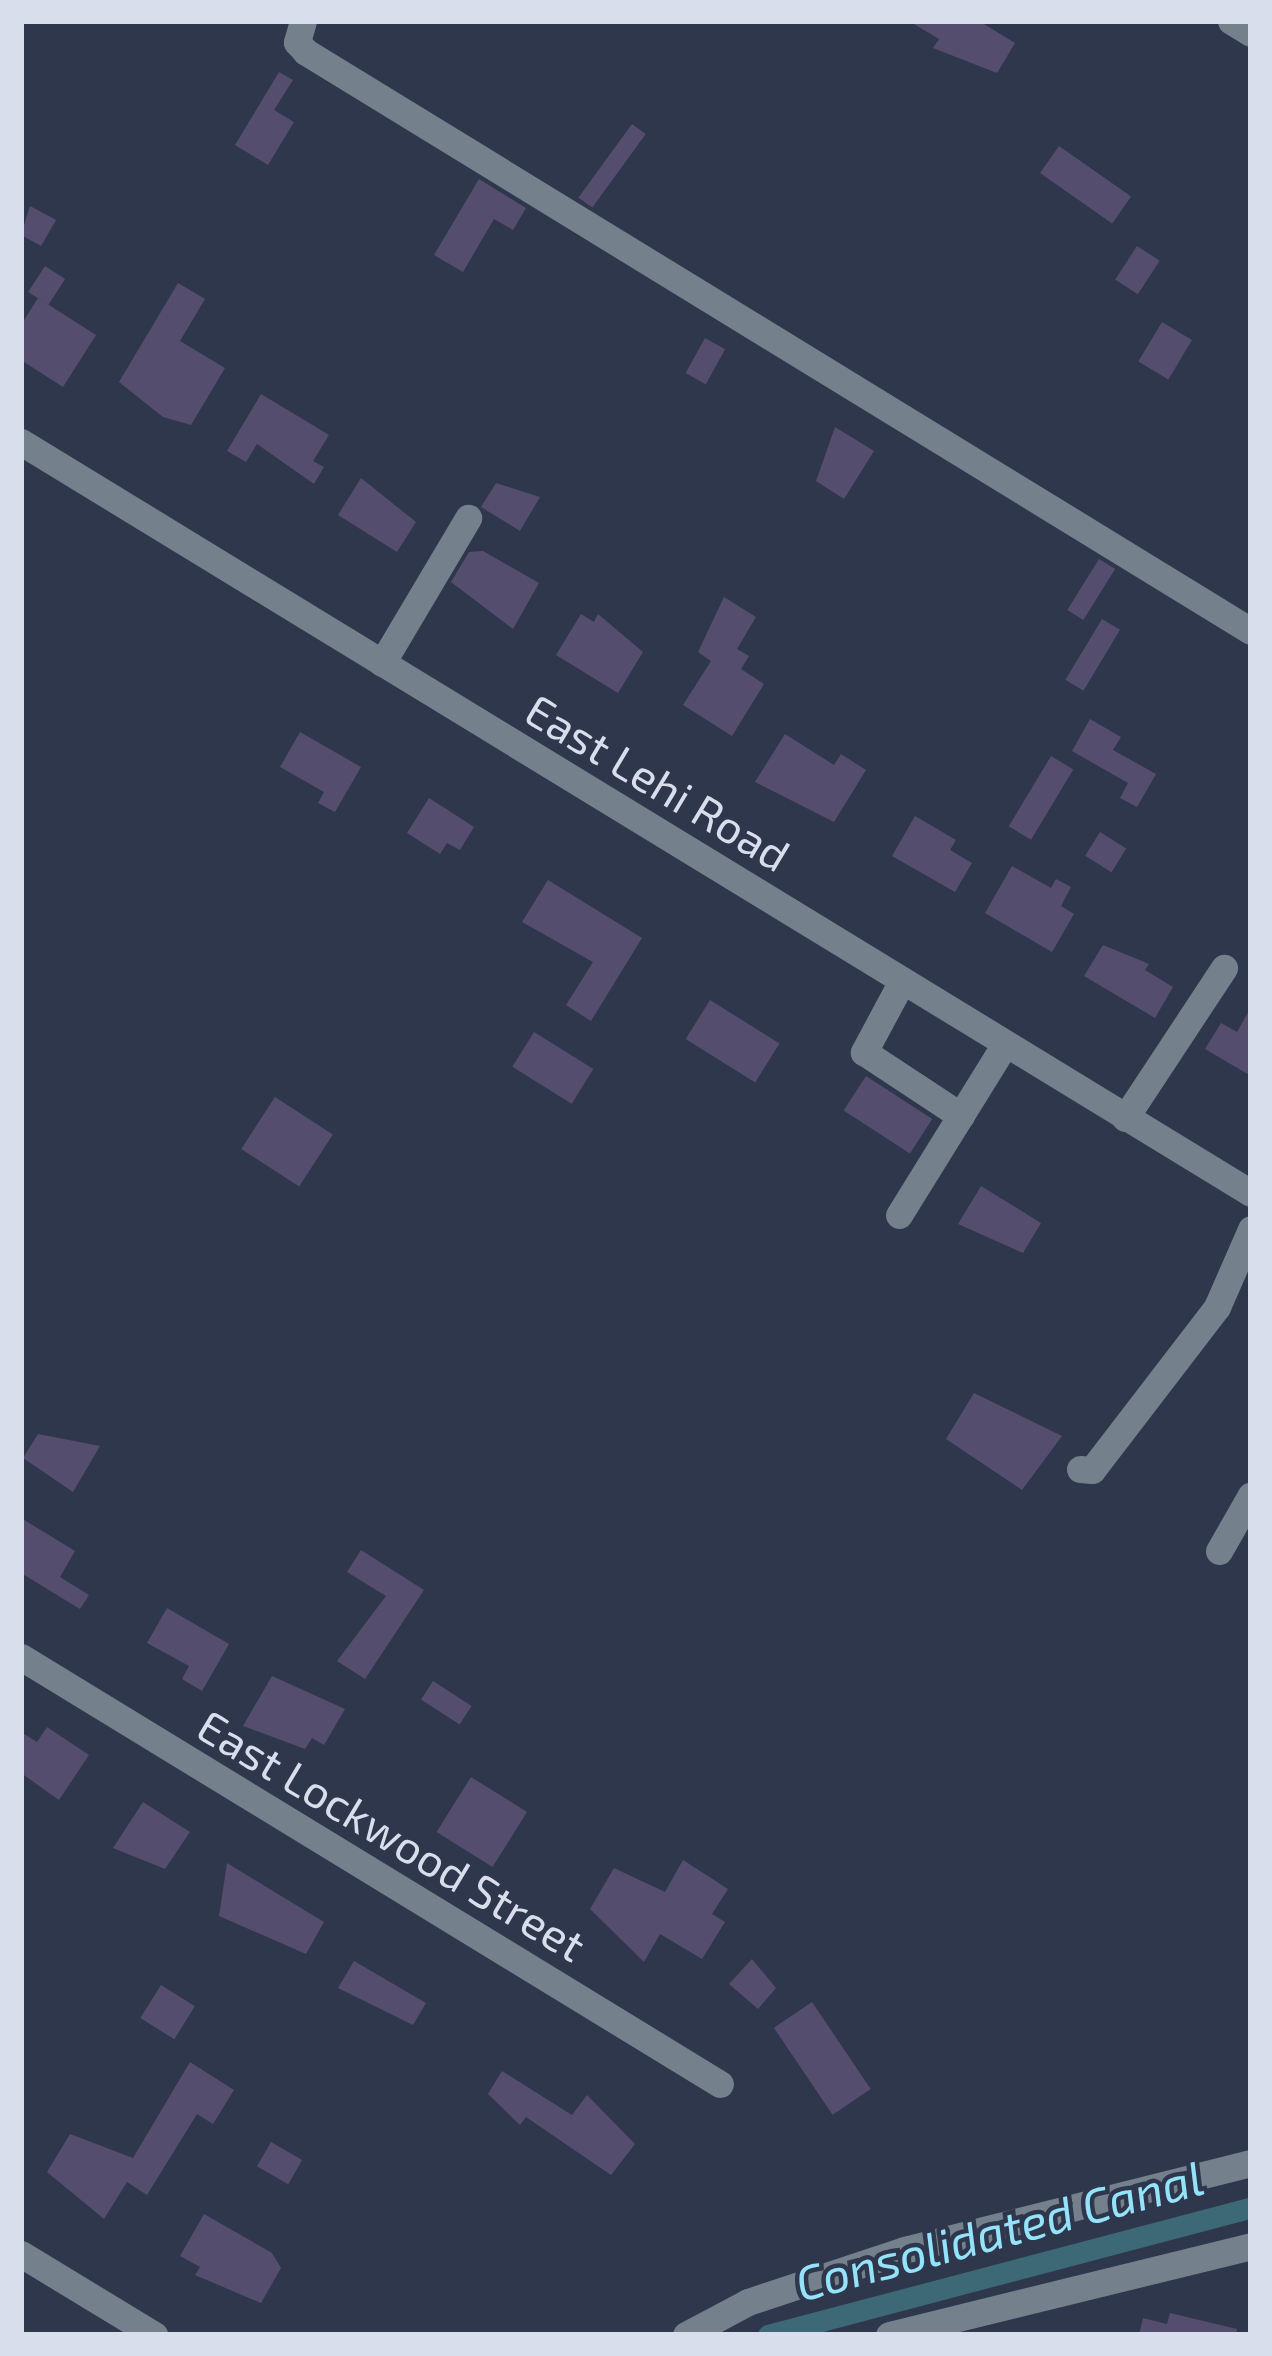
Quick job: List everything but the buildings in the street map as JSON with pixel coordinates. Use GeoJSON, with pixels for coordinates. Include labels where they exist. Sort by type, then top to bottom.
{"type":"FeatureCollection","features":[{"type":"Feature","properties":{"kind":"street"},"geometry":{"type":"LineString","coordinates":[[303,21],[297,42],[306,52],[1251,631]]}},
{"type":"Feature","properties":{"kind":"street"},"geometry":{"type":"LineString","coordinates":[[1232,21],[1251,33]]}},
{"type":"Feature","properties":{"kind":"street","name":"East Lehi Road"},"geometry":{"type":"LineString","coordinates":[[21,442],[1251,1193]]}},
{"type":"Feature","properties":{"kind":"street"},"geometry":{"type":"LineString","coordinates":[[382,663],[468,518]]}},
{"type":"Feature","properties":{"kind":"street"},"geometry":{"type":"LineString","coordinates":[[1125,1118],[1224,968]]}},
{"type":"Feature","properties":{"kind":"street"},"geometry":{"type":"LineString","coordinates":[[902,981],[864,1052],[962,1117]]}},
{"type":"Feature","properties":{"kind":"street"},"geometry":{"type":"LineString","coordinates":[[899,1215],[1005,1044]]}},
{"type":"Feature","properties":{"kind":"street"},"geometry":{"type":"LineString","coordinates":[[1080,1469],[1091,1470],[1224,1297],[1251,1229]]}},
{"type":"Feature","properties":{"kind":"street"},"geometry":{"type":"LineString","coordinates":[[1219,1551],[1251,1495]]}},
{"type":"Feature","properties":{"kind":"street","name":"East Lockwood Street"},"geometry":{"type":"LineString","coordinates":[[21,1657],[720,2084]]}},
{"type":"Feature","properties":{"kind":"street"},"geometry":{"type":"LineString","coordinates":[[686,2335],[748,2302],[904,2251],[1251,2163]]}},
{"type":"Feature","properties":{"kind":"street"},"geometry":{"type":"LineString","coordinates":[[889,2335],[1251,2246]]}},
{"type":"Feature","properties":{"kind":"street"},"geometry":{"type":"LineString","coordinates":[[21,2254],[154,2335]]}},
{"type":"Feature","properties":{"kind":"waterway","name":"Consolidated Canal"},"geometry":{"type":"LineString","coordinates":[[768,2335],[1251,2207]]}}]}
